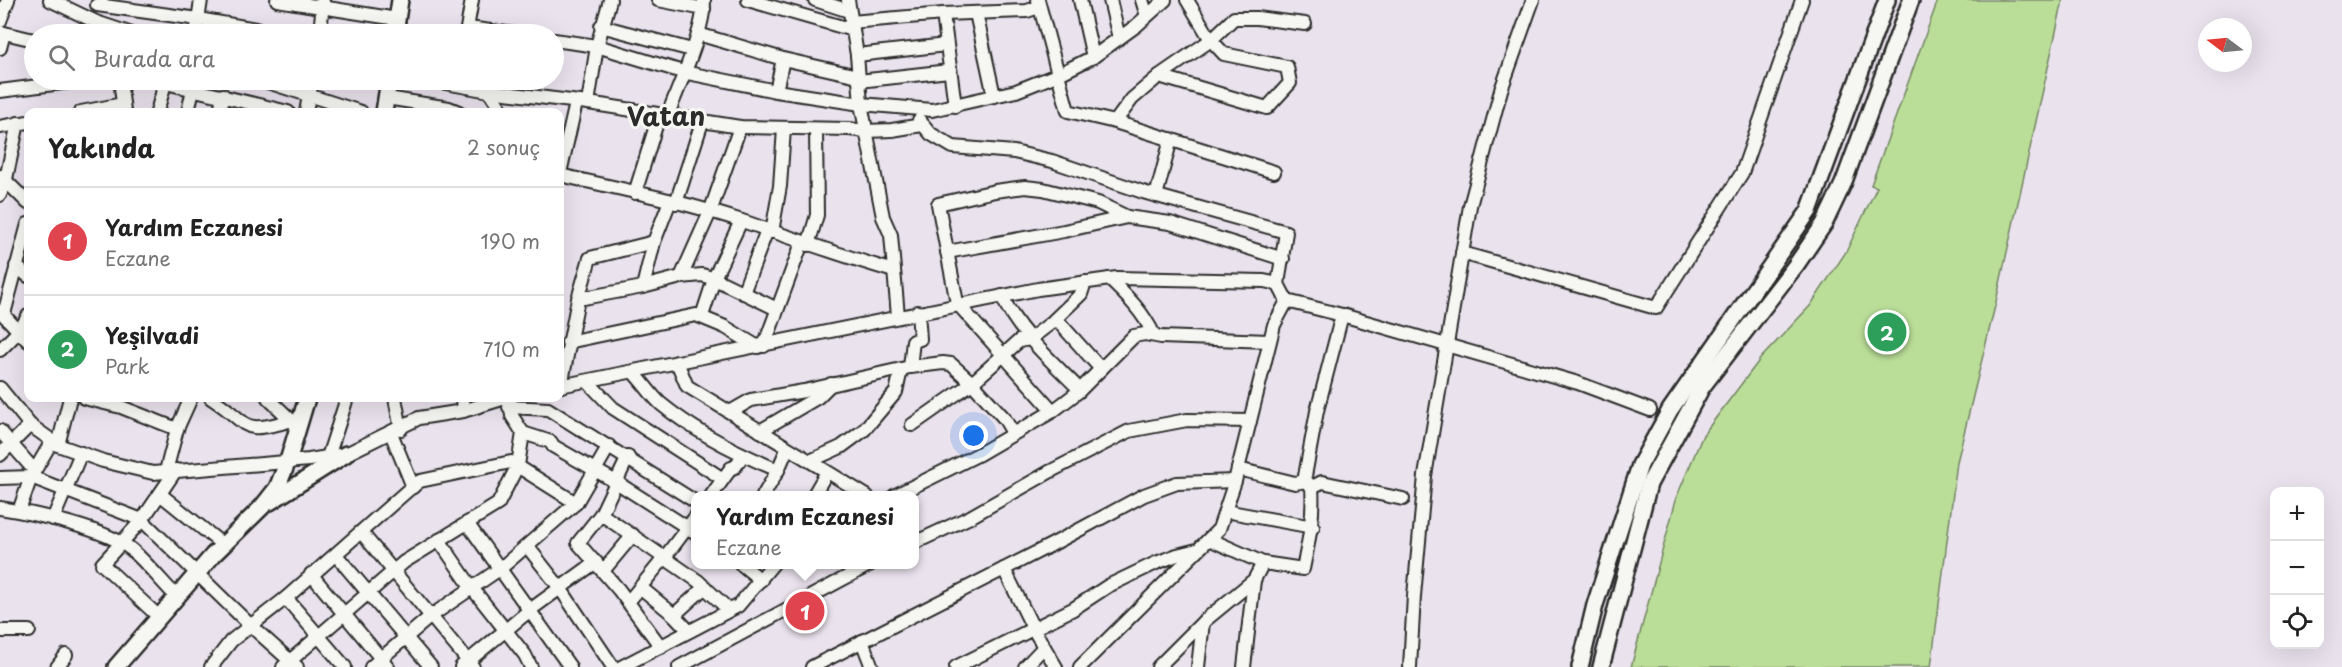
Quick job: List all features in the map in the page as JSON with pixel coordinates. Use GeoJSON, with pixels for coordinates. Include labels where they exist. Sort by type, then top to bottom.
{"type":"FeatureCollection","features":[{"type":"Feature","properties":{"kind":"main road"},"geometry":{"type":"LineString","coordinates":[[396,24],[400,0]]}},
{"type":"Feature","properties":{"kind":"main road"},"geometry":{"type":"LineString","coordinates":[[1580,667],[1595,605],[1640,465],[1670,410],[1809,211],[1887,0]]}},
{"type":"Feature","properties":{"kind":"main road"},"geometry":{"type":"LineString","coordinates":[[1601,667],[1648,484],[1702,387],[1796,265],[1824,224],[1843,184],[1911,0]]}},
{"type":"Feature","properties":{"kind":"main road"},"geometry":{"type":"LineString","coordinates":[[386,105],[388,90]]}},
{"type":"Feature","properties":{"kind":"main road"},"geometry":{"type":"LineString","coordinates":[[116,667],[223,545],[262,507],[277,488],[288,461],[295,424],[305,402]]}},
{"type":"Feature","properties":{"kind":"main road"},"geometry":{"type":"LineString","coordinates":[[262,507],[346,454]]}},
{"type":"Feature","properties":{"kind":"street"},"geometry":{"type":"LineString","coordinates":[[0,48],[1,29],[8,0]]}},
{"type":"Feature","properties":{"kind":"street"},"geometry":{"type":"LineString","coordinates":[[50,0],[101,24]]}},
{"type":"Feature","properties":{"kind":"street"},"geometry":{"type":"LineString","coordinates":[[197,24],[201,0]]}},
{"type":"Feature","properties":{"kind":"street"},"geometry":{"type":"LineString","coordinates":[[277,0],[323,4],[386,24]]}},
{"type":"Feature","properties":{"kind":"street"},"geometry":{"type":"LineString","coordinates":[[468,24],[472,0]]}},
{"type":"Feature","properties":{"kind":"street"},"geometry":{"type":"LineString","coordinates":[[564,161],[610,0]]}},
{"type":"Feature","properties":{"kind":"street"},"geometry":{"type":"LineString","coordinates":[[635,193],[663,116],[698,34],[704,5],[658,0]]}},
{"type":"Feature","properties":{"kind":"street"},"geometry":{"type":"LineString","coordinates":[[748,0],[850,16],[1027,11],[1039,3],[1068,111],[1115,122],[1274,171]]}},
{"type":"Feature","properties":{"kind":"street"},"geometry":{"type":"LineString","coordinates":[[815,0],[850,16]]}},
{"type":"Feature","properties":{"kind":"street"},"geometry":{"type":"LineString","coordinates":[[1080,0],[1093,57]]}},
{"type":"Feature","properties":{"kind":"street"},"geometry":{"type":"LineString","coordinates":[[1110,0],[1119,38]]}},
{"type":"Feature","properties":{"kind":"street"},"geometry":{"type":"LineString","coordinates":[[1142,0],[1147,16]]}},
{"type":"Feature","properties":{"kind":"street"},"geometry":{"type":"LineString","coordinates":[[564,41],[597,46],[683,72],[776,91],[861,104],[932,110],[994,96],[1059,74],[1093,57],[1166,0]]}},
{"type":"Feature","properties":{"kind":"street"},"geometry":{"type":"LineString","coordinates":[[1159,76],[1267,108],[1290,82],[1287,67],[1224,54],[1211,40],[1187,0]]}},
{"type":"Feature","properties":{"kind":"street"},"geometry":{"type":"LineString","coordinates":[[1410,667],[1425,476],[1470,206],[1501,90],[1533,0]]}},
{"type":"Feature","properties":{"kind":"street"},"geometry":{"type":"LineString","coordinates":[[1462,253],[1656,308],[1742,173],[1802,0]]}},
{"type":"Feature","properties":{"kind":"street"},"geometry":{"type":"LineString","coordinates":[[96,22],[97,3],[227,24]]}},
{"type":"Feature","properties":{"kind":"street"},"geometry":{"type":"LineString","coordinates":[[321,24],[323,4]]}},
{"type":"Feature","properties":{"kind":"street"},"geometry":{"type":"LineString","coordinates":[[976,13],[994,96]]}},
{"type":"Feature","properties":{"kind":"street"},"geometry":{"type":"LineString","coordinates":[[942,14],[955,106]]}},
{"type":"Feature","properties":{"kind":"street"},"geometry":{"type":"LineString","coordinates":[[850,16],[857,56],[861,104],[882,217],[891,235],[898,316]]}},
{"type":"Feature","properties":{"kind":"street"},"geometry":{"type":"LineString","coordinates":[[1115,122],[1132,99],[1159,76],[1211,40],[1234,18],[1257,18],[1305,24]]}},
{"type":"Feature","properties":{"kind":"street"},"geometry":{"type":"LineString","coordinates":[[601,26],[692,50]]}},
{"type":"Feature","properties":{"kind":"street"},"geometry":{"type":"LineString","coordinates":[[1,29],[24,37]]}},
{"type":"Feature","properties":{"kind":"street"},"geometry":{"type":"LineString","coordinates":[[698,34],[858,79],[949,71]]}},
{"type":"Feature","properties":{"kind":"street"},"geometry":{"type":"LineString","coordinates":[[857,56],[946,45]]}},
{"type":"Feature","properties":{"kind":"street"},"geometry":{"type":"LineString","coordinates":[[776,91],[783,59]]}},
{"type":"Feature","properties":{"kind":"street"},"geometry":{"type":"LineString","coordinates":[[0,91],[24,88]]}},
{"type":"Feature","properties":{"kind":"street"},"geometry":{"type":"LineString","coordinates":[[121,90],[123,108]]}},
{"type":"Feature","properties":{"kind":"street"},"geometry":{"type":"LineString","coordinates":[[157,108],[158,90]]}},
{"type":"Feature","properties":{"kind":"street"},"geometry":{"type":"LineString","coordinates":[[188,90],[188,108]]}},
{"type":"Feature","properties":{"kind":"street"},"geometry":{"type":"LineString","coordinates":[[206,90],[259,108]]}},
{"type":"Feature","properties":{"kind":"street"},"geometry":{"type":"LineString","coordinates":[[293,90],[349,108]]}},
{"type":"Feature","properties":{"kind":"street"},"geometry":{"type":"LineString","coordinates":[[307,108],[310,90]]}},
{"type":"Feature","properties":{"kind":"street"},"geometry":{"type":"LineString","coordinates":[[485,90],[740,128],[866,131],[922,125]]}},
{"type":"Feature","properties":{"kind":"street"},"geometry":{"type":"LineString","coordinates":[[489,91],[500,108]]}},
{"type":"Feature","properties":{"kind":"street"},"geometry":{"type":"LineString","coordinates":[[221,108],[224,95]]}},
{"type":"Feature","properties":{"kind":"street"},"geometry":{"type":"LineString","coordinates":[[386,105],[449,108]]}},
{"type":"Feature","properties":{"kind":"street"},"geometry":{"type":"LineString","coordinates":[[910,107],[922,125],[953,147],[1014,152],[1052,161],[1156,196],[1286,232],[1278,284],[1287,301],[1578,383],[1650,410]]}},
{"type":"Feature","properties":{"kind":"street"},"geometry":{"type":"LineString","coordinates":[[643,287],[654,242],[673,202],[702,122]]}},
{"type":"Feature","properties":{"kind":"street"},"geometry":{"type":"LineString","coordinates":[[0,127],[23,123]]}},
{"type":"Feature","properties":{"kind":"street"},"geometry":{"type":"LineString","coordinates":[[0,195],[3,177],[23,123]]}},
{"type":"Feature","properties":{"kind":"street"},"geometry":{"type":"LineString","coordinates":[[681,277],[710,212],[740,128]]}},
{"type":"Feature","properties":{"kind":"street"},"geometry":{"type":"LineString","coordinates":[[743,293],[770,231],[780,186],[784,129]]}},
{"type":"Feature","properties":{"kind":"street"},"geometry":{"type":"LineString","coordinates":[[761,347],[817,215],[816,129]]}},
{"type":"Feature","properties":{"kind":"street"},"geometry":{"type":"LineString","coordinates":[[1156,196],[1171,140]]}},
{"type":"Feature","properties":{"kind":"street"},"geometry":{"type":"LineString","coordinates":[[564,175],[741,221],[805,244],[894,271]]}},
{"type":"Feature","properties":{"kind":"street"},"geometry":{"type":"LineString","coordinates":[[3,177],[24,199]]}},
{"type":"Feature","properties":{"kind":"street"},"geometry":{"type":"LineString","coordinates":[[1053,411],[957,303],[938,204],[995,191],[1024,187],[1043,189],[1098,203],[1127,217],[1170,223],[1283,259]]}},
{"type":"Feature","properties":{"kind":"street"},"geometry":{"type":"LineString","coordinates":[[946,252],[1127,217]]}},
{"type":"Feature","properties":{"kind":"street"},"geometry":{"type":"LineString","coordinates":[[702,316],[715,279],[741,221]]}},
{"type":"Feature","properties":{"kind":"street"},"geometry":{"type":"LineString","coordinates":[[24,238],[2,312],[24,336]]}},
{"type":"Feature","properties":{"kind":"street"},"geometry":{"type":"LineString","coordinates":[[564,364],[578,299],[590,258],[654,242]]}},
{"type":"Feature","properties":{"kind":"street"},"geometry":{"type":"LineString","coordinates":[[16,266],[24,273]]}},
{"type":"Feature","properties":{"kind":"street"},"geometry":{"type":"LineString","coordinates":[[578,299],[643,287],[681,277],[702,275],[777,309]]}},
{"type":"Feature","properties":{"kind":"street"},"geometry":{"type":"LineString","coordinates":[[564,385],[761,347],[808,334],[957,303],[1085,282],[1109,279],[1167,278],[1264,281],[1278,284]]}},
{"type":"Feature","properties":{"kind":"street"},"geometry":{"type":"LineString","coordinates":[[1109,279],[1133,301],[1146,318],[1154,335]]}},
{"type":"Feature","properties":{"kind":"street"},"geometry":{"type":"LineString","coordinates":[[912,425],[972,383],[1019,341],[1030,339],[1056,319],[1081,294],[1085,282]]}},
{"type":"Feature","properties":{"kind":"street"},"geometry":{"type":"LineString","coordinates":[[1002,296],[1010,313],[1030,339],[1080,390]]}},
{"type":"Feature","properties":{"kind":"street"},"geometry":{"type":"LineString","coordinates":[[1080,667],[1219,529],[1237,475],[1269,340],[1287,301]]}},
{"type":"Feature","properties":{"kind":"street"},"geometry":{"type":"LineString","coordinates":[[810,461],[841,447],[864,430],[896,392],[913,342],[920,339],[918,312]]}},
{"type":"Feature","properties":{"kind":"street"},"geometry":{"type":"LineString","coordinates":[[568,342],[696,315],[735,332],[761,347]]}},
{"type":"Feature","properties":{"kind":"street"},"geometry":{"type":"LineString","coordinates":[[1209,539],[1263,563],[1303,569],[1313,527],[1309,484],[1317,411],[1342,315]]}},
{"type":"Feature","properties":{"kind":"street"},"geometry":{"type":"LineString","coordinates":[[1056,319],[1101,369]]}},
{"type":"Feature","properties":{"kind":"street"},"geometry":{"type":"LineString","coordinates":[[0,350],[24,323]]}},
{"type":"Feature","properties":{"kind":"street"},"geometry":{"type":"LineString","coordinates":[[902,491],[979,454],[1053,411],[1080,390],[1134,336],[1145,334],[1269,340]]}},
{"type":"Feature","properties":{"kind":"street"},"geometry":{"type":"LineString","coordinates":[[677,362],[687,386],[787,449],[860,491]]}},
{"type":"Feature","properties":{"kind":"street"},"geometry":{"type":"LineString","coordinates":[[730,412],[751,400],[905,368],[951,364],[1004,418],[1013,433]]}},
{"type":"Feature","properties":{"kind":"street"},"geometry":{"type":"LineString","coordinates":[[633,372],[659,402],[679,417],[743,454],[778,470]]}},
{"type":"Feature","properties":{"kind":"street"},"geometry":{"type":"LineString","coordinates":[[587,381],[613,408],[723,479]]}},
{"type":"Feature","properties":{"kind":"street"},"geometry":{"type":"LineString","coordinates":[[760,431],[818,397],[832,384]]}},
{"type":"Feature","properties":{"kind":"street"},"geometry":{"type":"LineString","coordinates":[[0,388],[30,425],[55,443],[130,469],[153,473],[346,454],[419,418],[504,402]]}},
{"type":"Feature","properties":{"kind":"street"},"geometry":{"type":"LineString","coordinates":[[19,511],[33,474],[55,443],[69,402]]}},
{"type":"Feature","properties":{"kind":"street"},"geometry":{"type":"LineString","coordinates":[[123,402],[177,429]]}},
{"type":"Feature","properties":{"kind":"street"},"geometry":{"type":"LineString","coordinates":[[159,617],[102,564],[142,520],[160,494],[171,471],[177,429],[189,402]]}},
{"type":"Feature","properties":{"kind":"street"},"geometry":{"type":"LineString","coordinates":[[216,402],[246,426],[255,429],[295,424]]}},
{"type":"Feature","properties":{"kind":"street"},"geometry":{"type":"LineString","coordinates":[[272,402],[295,424]]}},
{"type":"Feature","properties":{"kind":"street"},"geometry":{"type":"LineString","coordinates":[[328,457],[346,402]]}},
{"type":"Feature","properties":{"kind":"street"},"geometry":{"type":"LineString","coordinates":[[395,402],[396,431],[413,487]]}},
{"type":"Feature","properties":{"kind":"street"},"geometry":{"type":"LineString","coordinates":[[462,402],[463,411]]}},
{"type":"Feature","properties":{"kind":"street"},"geometry":{"type":"LineString","coordinates":[[508,402],[512,416],[523,433],[550,442],[552,446],[616,482],[691,530],[628,602]]}},
{"type":"Feature","properties":{"kind":"street"},"geometry":{"type":"LineString","coordinates":[[513,402],[548,409],[691,498]]}},
{"type":"Feature","properties":{"kind":"street"},"geometry":{"type":"LineString","coordinates":[[919,541],[970,517],[1129,431],[1187,420],[1250,421]]}},
{"type":"Feature","properties":{"kind":"street"},"geometry":{"type":"LineString","coordinates":[[0,455],[30,425]]}},
{"type":"Feature","properties":{"kind":"street"},"geometry":{"type":"LineString","coordinates":[[0,431],[33,474],[63,490],[142,520],[290,665],[393,572],[439,540],[498,504],[518,465],[523,433]]}},
{"type":"Feature","properties":{"kind":"street"},"geometry":{"type":"LineString","coordinates":[[371,667],[385,663],[405,638],[431,616],[501,568],[576,503],[609,446]]}},
{"type":"Feature","properties":{"kind":"street"},"geometry":{"type":"LineString","coordinates":[[765,491],[787,449]]}},
{"type":"Feature","properties":{"kind":"street"},"geometry":{"type":"LineString","coordinates":[[53,519],[63,490],[81,453]]}},
{"type":"Feature","properties":{"kind":"street"},"geometry":{"type":"LineString","coordinates":[[714,491],[743,454]]}},
{"type":"Feature","properties":{"kind":"street"},"geometry":{"type":"LineString","coordinates":[[628,457],[601,514],[578,543],[628,602],[661,647]]}},
{"type":"Feature","properties":{"kind":"street"},"geometry":{"type":"LineString","coordinates":[[211,667],[231,641],[286,598],[420,481],[511,462],[576,503]]}},
{"type":"Feature","properties":{"kind":"street"},"geometry":{"type":"LineString","coordinates":[[815,491],[827,472]]}},
{"type":"Feature","properties":{"kind":"street"},"geometry":{"type":"LineString","coordinates":[[0,478],[33,474]]}},
{"type":"Feature","properties":{"kind":"street"},"geometry":{"type":"LineString","coordinates":[[821,665],[862,641],[1144,495],[1177,483],[1237,475],[1294,483],[1322,482],[1402,499]]}},
{"type":"Feature","properties":{"kind":"street"},"geometry":{"type":"LineString","coordinates":[[160,494],[223,545]]}},
{"type":"Feature","properties":{"kind":"street"},"geometry":{"type":"LineString","coordinates":[[0,508],[53,519],[121,543],[132,550],[177,597]]}},
{"type":"Feature","properties":{"kind":"street"},"geometry":{"type":"LineString","coordinates":[[1225,511],[1313,527]]}},
{"type":"Feature","properties":{"kind":"street"},"geometry":{"type":"LineString","coordinates":[[601,514],[665,557],[705,587],[729,610]]}},
{"type":"Feature","properties":{"kind":"street"},"geometry":{"type":"LineString","coordinates":[[467,524],[501,568],[570,667]]}},
{"type":"Feature","properties":{"kind":"street"},"geometry":{"type":"LineString","coordinates":[[361,532],[431,616],[467,665],[530,610],[560,588],[599,566],[633,535]]}},
{"type":"Feature","properties":{"kind":"street"},"geometry":{"type":"LineString","coordinates":[[439,540],[472,588],[525,655],[531,667]]}},
{"type":"Feature","properties":{"kind":"street"},"geometry":{"type":"LineString","coordinates":[[527,546],[560,588],[613,667]]}},
{"type":"Feature","properties":{"kind":"street"},"geometry":{"type":"LineString","coordinates":[[956,667],[1034,630],[1118,581],[1177,555],[1198,550]]}},
{"type":"Feature","properties":{"kind":"street"},"geometry":{"type":"LineString","coordinates":[[336,555],[431,667]]}},
{"type":"Feature","properties":{"kind":"street"},"geometry":{"type":"LineString","coordinates":[[1244,667],[1254,580],[1263,563]]}},
{"type":"Feature","properties":{"kind":"street"},"geometry":{"type":"LineString","coordinates":[[747,569],[761,580]]}},
{"type":"Feature","properties":{"kind":"street"},"geometry":{"type":"LineString","coordinates":[[621,667],[738,606],[769,569]]}},
{"type":"Feature","properties":{"kind":"street"},"geometry":{"type":"LineString","coordinates":[[679,667],[863,569]]}},
{"type":"Feature","properties":{"kind":"street"},"geometry":{"type":"LineString","coordinates":[[1004,569],[1034,630],[1056,667]]}},
{"type":"Feature","properties":{"kind":"street"},"geometry":{"type":"LineString","coordinates":[[311,574],[385,663]]}},
{"type":"Feature","properties":{"kind":"street"},"geometry":{"type":"LineString","coordinates":[[1158,667],[1203,622],[1254,580]]}},
{"type":"Feature","properties":{"kind":"street"},"geometry":{"type":"LineString","coordinates":[[640,587],[674,615],[689,631]]}},
{"type":"Feature","properties":{"kind":"street"},"geometry":{"type":"LineString","coordinates":[[674,615],[705,587]]}},
{"type":"Feature","properties":{"kind":"street"},"geometry":{"type":"LineString","coordinates":[[286,598],[345,667]]}},
{"type":"Feature","properties":{"kind":"street"},"geometry":{"type":"LineString","coordinates":[[1198,667],[1203,622]]}},
{"type":"Feature","properties":{"kind":"street"},"geometry":{"type":"LineString","coordinates":[[0,631],[28,631]]}},
{"type":"Feature","properties":{"kind":"street"},"geometry":{"type":"LineString","coordinates":[[862,641],[872,667]]}},
{"type":"Feature","properties":{"kind":"street"},"geometry":{"type":"LineString","coordinates":[[1025,667],[1044,647]]}},
{"type":"Feature","properties":{"kind":"street"},"geometry":{"type":"LineString","coordinates":[[57,667],[66,655]]}},
{"type":"Feature","properties":{"kind":"green space"},"geometry":{"type":"Polygon","coordinates":[[[1938,0],[2063,0],[1995,306],[1957,462],[1931,667],[1631,667],[1677,496],[1703,435],[1761,358],[1810,306],[1846,252],[1877,187],[1871,185],[1938,0]]]}},
{"type":"Feature","properties":{"kind":"place","name":"Yeşilvadi"},"geometry":{"type":"Point","coordinates":[1887,332]}},
{"type":"Feature","properties":{"kind":"place","name":"Yardım Eczanesi"},"geometry":{"type":"Point","coordinates":[805,611]}},
{"type":"Feature","properties":{"kind":"district","name":"Vatan"},"geometry":{"type":"Point","coordinates":[666,115]}}]}
